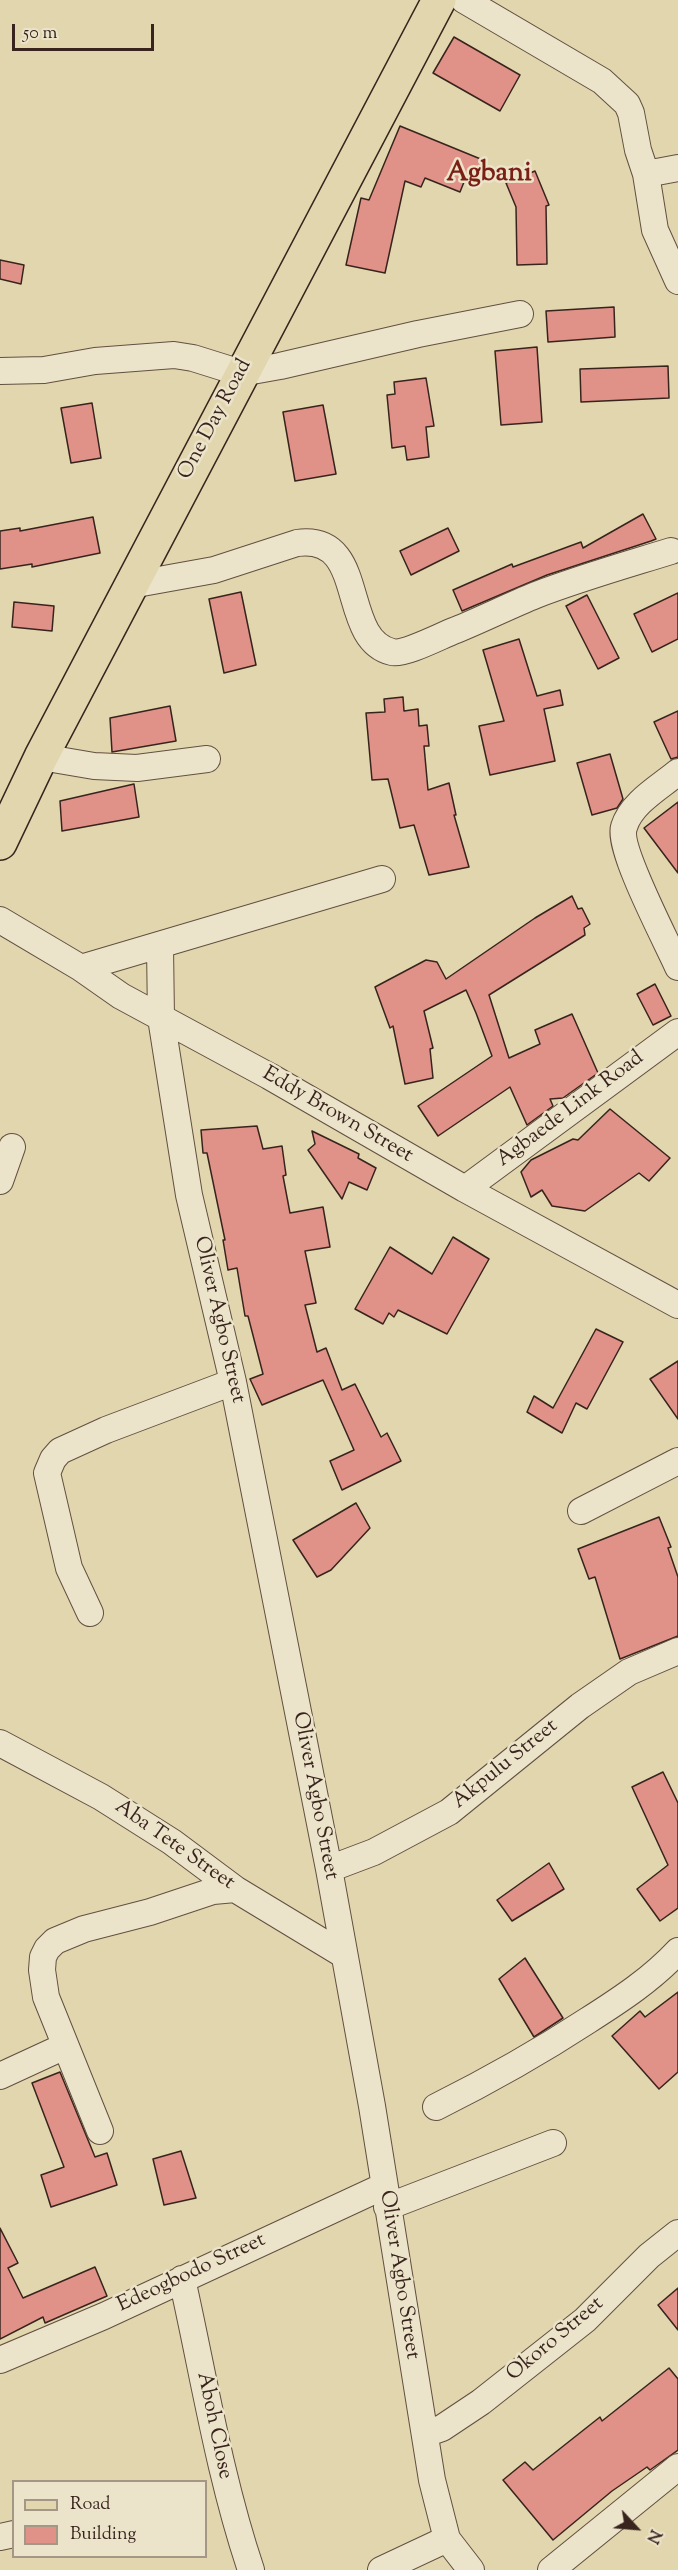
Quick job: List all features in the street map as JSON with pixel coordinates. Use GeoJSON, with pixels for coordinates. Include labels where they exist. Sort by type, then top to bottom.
{"type":"FeatureCollection","features":[{"type":"Feature","properties":{"kind":"main road","name":"One Day Road"},"geometry":{"type":"LineString","coordinates":[[0,843],[41,757],[439,0]]}},
{"type":"Feature","properties":{"kind":"street"},"geometry":{"type":"LineString","coordinates":[[464,0],[602,81],[621,96],[632,113],[655,230],[678,281]]}},
{"type":"Feature","properties":{"kind":"street"},"geometry":{"type":"LineString","coordinates":[[645,174],[678,168]]}},
{"type":"Feature","properties":{"kind":"street"},"geometry":{"type":"LineString","coordinates":[[0,371],[44,370],[153,355],[194,358],[241,373],[519,314]]}},
{"type":"Feature","properties":{"kind":"street"},"geometry":{"type":"LineString","coordinates":[[131,585],[214,570],[307,541],[332,550],[345,569],[366,633],[381,649],[396,653],[536,595],[671,550]]}},
{"type":"Feature","properties":{"kind":"street"},"geometry":{"type":"LineString","coordinates":[[41,757],[94,766],[137,768],[207,759]]}},
{"type":"Feature","properties":{"kind":"street"},"geometry":{"type":"LineString","coordinates":[[678,772],[633,811],[623,828],[622,837],[631,865],[678,967]]}},
{"type":"Feature","properties":{"kind":"street"},"geometry":{"type":"LineString","coordinates":[[81,968],[160,947],[381,879]]}},
{"type":"Feature","properties":{"kind":"street","name":"Eddy Brown Street"},"geometry":{"type":"LineString","coordinates":[[0,920],[81,968],[121,996],[269,1076],[465,1189],[678,1305]]}},
{"type":"Feature","properties":{"kind":"street","name":"Oliver Agbo Street"},"geometry":{"type":"LineString","coordinates":[[160,947],[161,1018],[192,1210],[233,1382],[329,1869],[372,2106],[385,2197],[438,2510],[447,2539],[471,2570]]}},
{"type":"Feature","properties":{"kind":"street","name":"Agbaede Link Road"},"geometry":{"type":"LineString","coordinates":[[465,1189],[678,1032]]}},
{"type":"Feature","properties":{"kind":"street"},"geometry":{"type":"LineString","coordinates":[[0,1181],[12,1147]]}},
{"type":"Feature","properties":{"kind":"street"},"geometry":{"type":"LineString","coordinates":[[90,1613],[69,1568],[47,1473],[53,1459],[60,1451],[106,1430],[233,1382]]}},
{"type":"Feature","properties":{"kind":"street"},"geometry":{"type":"LineString","coordinates":[[581,1511],[678,1461]]}},
{"type":"Feature","properties":{"kind":"street","name":"Akpulu Street"},"geometry":{"type":"LineString","coordinates":[[329,1869],[374,1852],[449,1812],[580,1706],[629,1672],[678,1651]]}},
{"type":"Feature","properties":{"kind":"street","name":"Aba Tete Street"},"geometry":{"type":"LineString","coordinates":[[0,1743],[101,1797],[172,1842],[235,1889],[344,1955]]}},
{"type":"Feature","properties":{"kind":"street"},"geometry":{"type":"LineString","coordinates":[[100,2131],[46,1996],[42,1971],[43,1957],[47,1949],[55,1941],[112,1920],[150,1912],[213,1891],[235,1889]]}},
{"type":"Feature","properties":{"kind":"street"},"geometry":{"type":"LineString","coordinates":[[436,2107],[534,2056],[636,1989],[678,1951]]}},
{"type":"Feature","properties":{"kind":"street"},"geometry":{"type":"LineString","coordinates":[[0,2076],[65,2046]]}},
{"type":"Feature","properties":{"kind":"street","name":"Edeogbodo Street"},"geometry":{"type":"LineString","coordinates":[[0,2360],[104,2316],[182,2279],[385,2197],[553,2143]]}},
{"type":"Feature","properties":{"kind":"street","name":"Okoro Street"},"geometry":{"type":"LineString","coordinates":[[425,2434],[442,2428],[481,2403],[585,2320],[649,2256],[678,2233]]}},
{"type":"Feature","properties":{"kind":"street","name":"Aboh Close"},"geometry":{"type":"LineString","coordinates":[[182,2279],[222,2470],[238,2536],[251,2570]]}},
{"type":"Feature","properties":{"kind":"street"},"geometry":{"type":"LineString","coordinates":[[551,2570],[678,2467]]}},
{"type":"Feature","properties":{"kind":"street"},"geometry":{"type":"LineString","coordinates":[[381,2570],[447,2539]]}},
{"type":"Feature","properties":{"kind":"building"},"geometry":{"type":"Polygon","coordinates":[[[454,37],[520,75],[500,111],[433,73],[454,37]]]}},
{"type":"Feature","properties":{"kind":"building"},"geometry":{"type":"Polygon","coordinates":[[[400,126],[483,160],[475,180],[466,177],[460,192],[425,178],[421,187],[405,181],[385,273],[346,265],[361,198],[369,200],[400,126]]]}},
{"type":"Feature","properties":{"kind":"building"},"geometry":{"type":"Polygon","coordinates":[[[535,171],[549,205],[546,206],[547,264],[517,265],[516,207],[506,183],[535,171]]]}},
{"type":"Feature","properties":{"kind":"building"},"geometry":{"type":"Polygon","coordinates":[[[0,260],[24,265],[21,284],[0,279],[0,260]]]}},
{"type":"Feature","properties":{"kind":"building"},"geometry":{"type":"Polygon","coordinates":[[[614,307],[615,337],[548,342],[546,311],[614,307]]]}},
{"type":"Feature","properties":{"kind":"building"},"geometry":{"type":"Polygon","coordinates":[[[537,347],[542,422],[501,425],[495,351],[537,347]]]}},
{"type":"Feature","properties":{"kind":"building"},"geometry":{"type":"Polygon","coordinates":[[[668,366],[669,398],[581,402],[580,369],[668,366]]]}},
{"type":"Feature","properties":{"kind":"building"},"geometry":{"type":"Polygon","coordinates":[[[426,378],[434,426],[426,427],[429,457],[407,460],[405,446],[392,448],[387,395],[395,394],[394,382],[426,378]]]}},
{"type":"Feature","properties":{"kind":"building"},"geometry":{"type":"Polygon","coordinates":[[[92,403],[101,458],[71,463],[61,408],[92,403]]]}},
{"type":"Feature","properties":{"kind":"building"},"geometry":{"type":"Polygon","coordinates":[[[323,405],[336,474],[295,481],[283,412],[323,405]]]}},
{"type":"Feature","properties":{"kind":"building"},"geometry":{"type":"Polygon","coordinates":[[[643,514],[656,539],[547,575],[462,611],[453,590],[512,564],[513,567],[581,542],[583,548],[643,514]]]}},
{"type":"Feature","properties":{"kind":"building"},"geometry":{"type":"Polygon","coordinates":[[[93,517],[100,553],[32,567],[32,564],[0,569],[0,531],[20,528],[20,531],[93,517]]]}},
{"type":"Feature","properties":{"kind":"building"},"geometry":{"type":"Polygon","coordinates":[[[448,528],[459,551],[411,575],[400,551],[448,528]]]}},
{"type":"Feature","properties":{"kind":"building"},"geometry":{"type":"Polygon","coordinates":[[[241,592],[256,665],[224,673],[209,599],[241,592]]]}},
{"type":"Feature","properties":{"kind":"building"},"geometry":{"type":"Polygon","coordinates":[[[678,593],[678,639],[652,652],[634,614],[678,593]]]}},
{"type":"Feature","properties":{"kind":"building"},"geometry":{"type":"Polygon","coordinates":[[[587,595],[619,658],[598,669],[566,606],[587,595]]]}},
{"type":"Feature","properties":{"kind":"building"},"geometry":{"type":"Polygon","coordinates":[[[14,602],[54,606],[52,631],[12,627],[14,602]]]}},
{"type":"Feature","properties":{"kind":"building"},"geometry":{"type":"Polygon","coordinates":[[[519,639],[537,696],[560,690],[563,705],[544,709],[555,761],[490,775],[479,726],[504,721],[483,650],[519,639]]]}},
{"type":"Feature","properties":{"kind":"building"},"geometry":{"type":"Polygon","coordinates":[[[403,697],[404,711],[418,709],[419,726],[427,725],[429,746],[424,746],[428,790],[449,783],[456,815],[454,815],[469,867],[429,875],[414,825],[400,828],[388,779],[372,780],[366,713],[385,712],[384,699],[403,697]]]}},
{"type":"Feature","properties":{"kind":"building"},"geometry":{"type":"Polygon","coordinates":[[[170,706],[176,741],[112,752],[110,718],[170,706]]]}},
{"type":"Feature","properties":{"kind":"building"},"geometry":{"type":"Polygon","coordinates":[[[678,711],[678,757],[671,759],[654,722],[678,711]]]}},
{"type":"Feature","properties":{"kind":"building"},"geometry":{"type":"Polygon","coordinates":[[[610,754],[623,799],[617,808],[592,815],[577,763],[610,754]]]}},
{"type":"Feature","properties":{"kind":"building"},"geometry":{"type":"Polygon","coordinates":[[[134,784],[139,817],[62,831],[60,801],[134,784]]]}},
{"type":"Feature","properties":{"kind":"building"},"geometry":{"type":"Polygon","coordinates":[[[678,802],[678,873],[644,828],[678,802]]]}},
{"type":"Feature","properties":{"kind":"building"},"geometry":{"type":"Polygon","coordinates":[[[572,896],[578,909],[582,908],[590,924],[584,928],[585,935],[489,995],[509,1058],[540,1044],[535,1030],[572,1014],[598,1073],[563,1098],[550,1099],[553,1106],[527,1125],[510,1087],[438,1136],[418,1106],[492,1056],[476,1013],[466,990],[424,1011],[433,1048],[430,1049],[433,1078],[405,1084],[393,1026],[390,1028],[375,987],[426,960],[437,962],[446,979],[535,918],[572,896]]]}},
{"type":"Feature","properties":{"kind":"building"},"geometry":{"type":"Polygon","coordinates":[[[655,984],[671,1016],[653,1025],[637,994],[655,984]]]}},
{"type":"Feature","properties":{"kind":"building"},"geometry":{"type":"Polygon","coordinates":[[[610,1109],[670,1158],[649,1181],[639,1173],[585,1211],[552,1206],[542,1190],[531,1197],[521,1172],[531,1160],[573,1139],[578,1140],[610,1109]]]}},
{"type":"Feature","properties":{"kind":"building"},"geometry":{"type":"Polygon","coordinates":[[[257,1126],[263,1149],[282,1146],[286,1175],[283,1176],[290,1213],[323,1207],[330,1247],[305,1251],[316,1303],[305,1305],[317,1352],[326,1348],[342,1390],[355,1384],[381,1437],[387,1433],[401,1461],[342,1490],[330,1461],[354,1450],[323,1380],[262,1405],[250,1379],[263,1374],[248,1316],[245,1316],[237,1268],[228,1270],[223,1240],[225,1240],[207,1153],[203,1153],[201,1130],[257,1126]]]}},
{"type":"Feature","properties":{"kind":"building"},"geometry":{"type":"Polygon","coordinates":[[[312,1131],[359,1154],[358,1158],[376,1168],[367,1190],[349,1182],[342,1199],[308,1150],[315,1144],[312,1131]]]}},
{"type":"Feature","properties":{"kind":"building"},"geometry":{"type":"Polygon","coordinates":[[[453,1237],[489,1259],[447,1334],[398,1310],[394,1317],[389,1313],[383,1324],[355,1309],[390,1247],[432,1274],[453,1237]]]}},
{"type":"Feature","properties":{"kind":"building"},"geometry":{"type":"Polygon","coordinates":[[[596,1329],[623,1342],[587,1409],[576,1403],[562,1433],[527,1412],[534,1396],[553,1408],[596,1329]]]}},
{"type":"Feature","properties":{"kind":"building"},"geometry":{"type":"Polygon","coordinates":[[[678,1361],[678,1419],[650,1379],[678,1361]]]}},
{"type":"Feature","properties":{"kind":"building"},"geometry":{"type":"Polygon","coordinates":[[[356,1503],[370,1528],[331,1570],[317,1577],[293,1540],[356,1503]]]}},
{"type":"Feature","properties":{"kind":"building"},"geometry":{"type":"Polygon","coordinates":[[[659,1517],[671,1547],[668,1548],[678,1577],[678,1636],[620,1659],[595,1577],[589,1579],[578,1549],[659,1517]]]}},
{"type":"Feature","properties":{"kind":"building"},"geometry":{"type":"Polygon","coordinates":[[[663,1772],[678,1803],[678,1908],[660,1921],[637,1889],[668,1865],[632,1787],[663,1772]]]}},
{"type":"Feature","properties":{"kind":"building"},"geometry":{"type":"Polygon","coordinates":[[[549,1863],[564,1889],[512,1921],[497,1900],[549,1863]]]}},
{"type":"Feature","properties":{"kind":"building"},"geometry":{"type":"Polygon","coordinates":[[[525,1958],[563,2018],[534,2037],[499,1979],[525,1958]]]}},
{"type":"Feature","properties":{"kind":"building"},"geometry":{"type":"Polygon","coordinates":[[[678,1992],[678,2072],[659,2089],[612,2036],[640,2011],[645,2017],[678,1992]]]}},
{"type":"Feature","properties":{"kind":"building"},"geometry":{"type":"Polygon","coordinates":[[[60,2072],[95,2157],[107,2153],[117,2185],[51,2207],[41,2175],[64,2167],[32,2083],[60,2072]]]}},
{"type":"Feature","properties":{"kind":"building"},"geometry":{"type":"Polygon","coordinates":[[[181,2151],[196,2198],[164,2205],[153,2159],[181,2151]]]}},
{"type":"Feature","properties":{"kind":"building"},"geometry":{"type":"Polygon","coordinates":[[[0,2228],[18,2263],[8,2268],[23,2298],[95,2267],[107,2296],[45,2323],[43,2317],[0,2339],[0,2228]]]}},
{"type":"Feature","properties":{"kind":"building"},"geometry":{"type":"Polygon","coordinates":[[[678,2288],[678,2330],[658,2305],[678,2288]]]}},
{"type":"Feature","properties":{"kind":"building"},"geometry":{"type":"Polygon","coordinates":[[[669,2368],[678,2379],[678,2450],[650,2470],[647,2467],[612,2491],[553,2540],[503,2480],[525,2462],[533,2470],[600,2417],[602,2421],[669,2368]]]}},
{"type":"Feature","properties":{"kind":"district","name":"Agbani"},"geometry":{"type":"Point","coordinates":[489,175]}}]}
